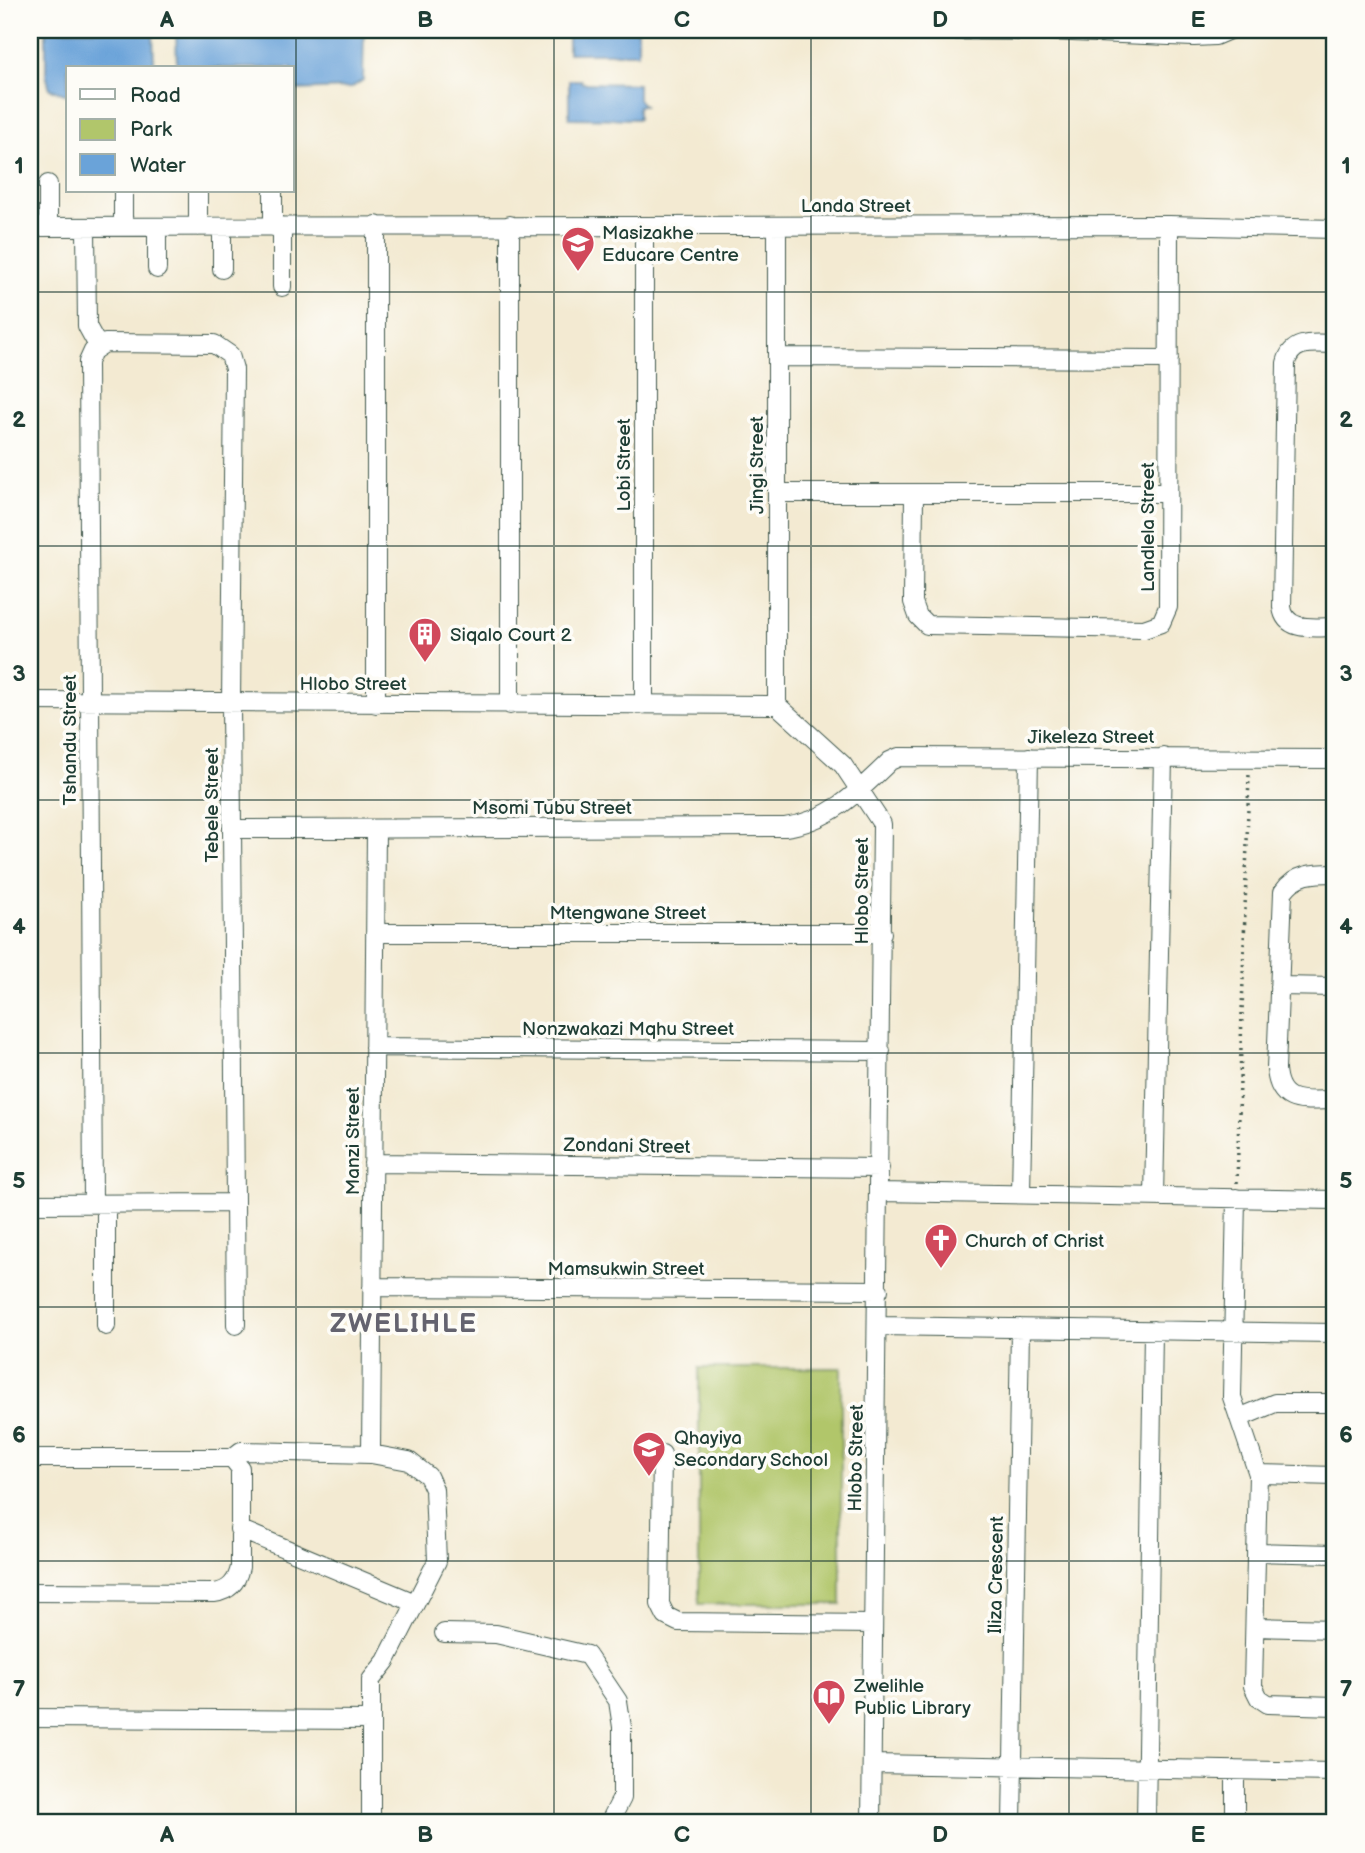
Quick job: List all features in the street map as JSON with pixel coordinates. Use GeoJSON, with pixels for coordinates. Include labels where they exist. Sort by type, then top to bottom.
{"type":"FeatureCollection","features":[{"type":"Feature","properties":{"kind":"street"},"geometry":{"type":"LineString","coordinates":[[909,30],[1048,31],[1194,37],[1215,36],[1229,30]]}},
{"type":"Feature","properties":{"kind":"street"},"geometry":{"type":"LineString","coordinates":[[39,227],[48,184]]}},
{"type":"Feature","properties":{"kind":"street"},"geometry":{"type":"LineString","coordinates":[[123,192],[123,227]]}},
{"type":"Feature","properties":{"kind":"street"},"geometry":{"type":"LineString","coordinates":[[198,192],[198,227]]}},
{"type":"Feature","properties":{"kind":"street"},"geometry":{"type":"LineString","coordinates":[[273,192],[282,287]]}},
{"type":"Feature","properties":{"kind":"street"},"geometry":{"type":"LineString","coordinates":[[376,225],[376,704]]}},
{"type":"Feature","properties":{"kind":"street"},"geometry":{"type":"LineString","coordinates":[[510,225],[510,705]]}},
{"type":"Feature","properties":{"kind":"street","name":"Landa Street"},"geometry":{"type":"LineString","coordinates":[[39,227],[1169,225],[1335,229]]}},
{"type":"Feature","properties":{"kind":"street","name":"Landlela Street"},"geometry":{"type":"LineString","coordinates":[[914,494],[913,602],[918,616],[928,625],[1144,629],[1161,623],[1167,613],[1169,225]]}},
{"type":"Feature","properties":{"kind":"street","name":"Lobi Street"},"geometry":{"type":"LineString","coordinates":[[644,226],[644,705]]}},
{"type":"Feature","properties":{"kind":"street","name":"Jingi Street"},"geometry":{"type":"LineString","coordinates":[[777,226],[778,705]]}},
{"type":"Feature","properties":{"kind":"street"},"geometry":{"type":"LineString","coordinates":[[86,227],[87,326],[98,346]]}},
{"type":"Feature","properties":{"kind":"street"},"geometry":{"type":"LineString","coordinates":[[157,227],[157,269]]}},
{"type":"Feature","properties":{"kind":"street"},"geometry":{"type":"LineString","coordinates":[[222,227],[222,269]]}},
{"type":"Feature","properties":{"kind":"street","name":"Tebele Street"},"geometry":{"type":"LineString","coordinates":[[98,346],[105,343],[215,344],[225,350],[233,362],[232,829],[236,1325]]}},
{"type":"Feature","properties":{"kind":"street"},"geometry":{"type":"LineString","coordinates":[[1335,344],[1306,343],[1293,349],[1286,363],[1282,607],[1285,619],[1299,626],[1335,627]]}},
{"type":"Feature","properties":{"kind":"street","name":"Tshandu Street"},"geometry":{"type":"LineString","coordinates":[[98,346],[89,356],[88,367],[90,702],[99,1203],[106,1326]]}},
{"type":"Feature","properties":{"kind":"street"},"geometry":{"type":"LineString","coordinates":[[778,358],[1169,359]]}},
{"type":"Feature","properties":{"kind":"street"},"geometry":{"type":"LineString","coordinates":[[777,493],[1168,493]]}},
{"type":"Feature","properties":{"kind":"street","name":"Hlobo Street"},"geometry":{"type":"LineString","coordinates":[[30,701],[778,705],[843,765],[881,824],[880,1168],[871,1823]]}},
{"type":"Feature","properties":{"kind":"street","name":"Jikeleza Street"},"geometry":{"type":"LineString","coordinates":[[860,789],[890,761],[899,757],[1335,758]]}},
{"type":"Feature","properties":{"kind":"street"},"geometry":{"type":"LineString","coordinates":[[1021,1194],[1029,757]]}},
{"type":"Feature","properties":{"kind":"street"},"geometry":{"type":"LineString","coordinates":[[1154,1197],[1163,757]]}},
{"type":"Feature","properties":{"kind":"street","name":"Msomi Tubu Street"},"geometry":{"type":"LineString","coordinates":[[232,829],[785,827],[801,825],[828,814],[860,789]]}},
{"type":"Feature","properties":{"kind":"street","name":"Manzi Street"},"geometry":{"type":"LineString","coordinates":[[371,1454],[376,828]]}},
{"type":"Feature","properties":{"kind":"street"},"geometry":{"type":"LineString","coordinates":[[1335,873],[1307,875],[1290,882],[1283,892],[1276,1069],[1280,1090],[1298,1100],[1335,1100]]}},
{"type":"Feature","properties":{"kind":"street","name":"Mtengwane Street"},"geometry":{"type":"LineString","coordinates":[[375,933],[882,933]]}},
{"type":"Feature","properties":{"kind":"street"},"geometry":{"type":"LineString","coordinates":[[1279,986],[1335,987]]}},
{"type":"Feature","properties":{"kind":"street","name":"Nonzwakazi Mqhu Street"},"geometry":{"type":"LineString","coordinates":[[374,1047],[881,1051]]}},
{"type":"Feature","properties":{"kind":"street","name":"Zondani Street"},"geometry":{"type":"LineString","coordinates":[[373,1163],[880,1168]]}},
{"type":"Feature","properties":{"kind":"street"},"geometry":{"type":"LineString","coordinates":[[879,1192],[1335,1200]]}},
{"type":"Feature","properties":{"kind":"street"},"geometry":{"type":"LineString","coordinates":[[1237,1198],[1231,1331],[1232,1398],[1258,1474],[1254,1686],[1259,1698],[1274,1706],[1335,1706]]}},
{"type":"Feature","properties":{"kind":"street"},"geometry":{"type":"LineString","coordinates":[[30,1204],[235,1203]]}},
{"type":"Feature","properties":{"kind":"street","name":"Mamsukwin Street"},"geometry":{"type":"LineString","coordinates":[[372,1287],[878,1290]]}},
{"type":"Feature","properties":{"kind":"street"},"geometry":{"type":"LineString","coordinates":[[878,1326],[1335,1333]]}},
{"type":"Feature","properties":{"kind":"street","name":"Iliza Crescent"},"geometry":{"type":"LineString","coordinates":[[1012,1823],[1020,1328]]}},
{"type":"Feature","properties":{"kind":"street"},"geometry":{"type":"LineString","coordinates":[[1146,1823],[1153,1330]]}},
{"type":"Feature","properties":{"kind":"street"},"geometry":{"type":"LineString","coordinates":[[1239,1418],[1275,1403],[1335,1403]]}},
{"type":"Feature","properties":{"kind":"street"},"geometry":{"type":"LineString","coordinates":[[30,1458],[232,1458],[242,1451],[371,1454],[409,1461],[428,1476],[434,1489],[437,1560],[386,1661],[371,1680],[371,1823]]}},
{"type":"Feature","properties":{"kind":"street"},"geometry":{"type":"LineString","coordinates":[[662,1454],[660,1604],[666,1616],[678,1622],[873,1623]]}},
{"type":"Feature","properties":{"kind":"street"},"geometry":{"type":"LineString","coordinates":[[30,1592],[222,1591],[239,1574],[240,1468],[232,1458]]}},
{"type":"Feature","properties":{"kind":"street"},"geometry":{"type":"LineString","coordinates":[[1258,1474],[1335,1476]]}},
{"type":"Feature","properties":{"kind":"street"},"geometry":{"type":"LineString","coordinates":[[239,1530],[415,1603]]}},
{"type":"Feature","properties":{"kind":"street"},"geometry":{"type":"LineString","coordinates":[[1256,1552],[1335,1554]]}},
{"type":"Feature","properties":{"kind":"street"},"geometry":{"type":"LineString","coordinates":[[1255,1627],[1335,1629]]}},
{"type":"Feature","properties":{"kind":"street"},"geometry":{"type":"LineString","coordinates":[[444,1633],[496,1634],[587,1655],[618,1701],[622,1727],[622,1798],[609,1823]]}},
{"type":"Feature","properties":{"kind":"street"},"geometry":{"type":"LineString","coordinates":[[30,1718],[371,1720]]}},
{"type":"Feature","properties":{"kind":"street"},"geometry":{"type":"LineString","coordinates":[[872,1764],[1335,1772]]}},
{"type":"Feature","properties":{"kind":"street"},"geometry":{"type":"LineString","coordinates":[[1235,1770],[1236,1823]]}},
{"type":"Feature","properties":{"kind":"path"},"geometry":{"type":"LineString","coordinates":[[1237,1198],[1249,758]]}},
{"type":"Feature","properties":{"kind":"green space"},"geometry":{"type":"Polygon","coordinates":[[[699,1368],[841,1368],[841,1604],[699,1604],[699,1368]]]}},
{"type":"Feature","properties":{"kind":"water"},"geometry":{"type":"Polygon","coordinates":[[[46,30],[153,30],[154,66],[66,66],[66,94],[50,89],[46,74],[46,30]]]}},
{"type":"Feature","properties":{"kind":"water"},"geometry":{"type":"Polygon","coordinates":[[[176,30],[364,30],[363,80],[351,88],[294,90],[294,66],[177,66],[176,30]]]}},
{"type":"Feature","properties":{"kind":"water"},"geometry":{"type":"Polygon","coordinates":[[[568,30],[638,30],[638,53],[568,53],[568,30]]]}},
{"type":"Feature","properties":{"kind":"water"},"geometry":{"type":"Polygon","coordinates":[[[569,80],[581,80],[582,83],[638,84],[638,99],[644,106],[638,106],[638,119],[569,118],[569,80]]]}},
{"type":"Feature","properties":{"kind":"place","name":"Masizakhe Educare Centre"},"geometry":{"type":"Point","coordinates":[578,273]}},
{"type":"Feature","properties":{"kind":"place","name":"Siqalo Court 2"},"geometry":{"type":"Point","coordinates":[425,664]}},
{"type":"Feature","properties":{"kind":"place","name":"Church of Christ"},"geometry":{"type":"Point","coordinates":[941,1270]}},
{"type":"Feature","properties":{"kind":"place","name":"Qhayiya Secondary School"},"geometry":{"type":"Point","coordinates":[649,1478]}},
{"type":"Feature","properties":{"kind":"place","name":"Zwelihle Public Library"},"geometry":{"type":"Point","coordinates":[829,1726]}},
{"type":"Feature","properties":{"kind":"district","name":"ZWELIHLE"},"geometry":{"type":"Point","coordinates":[404,1323]}}]}
